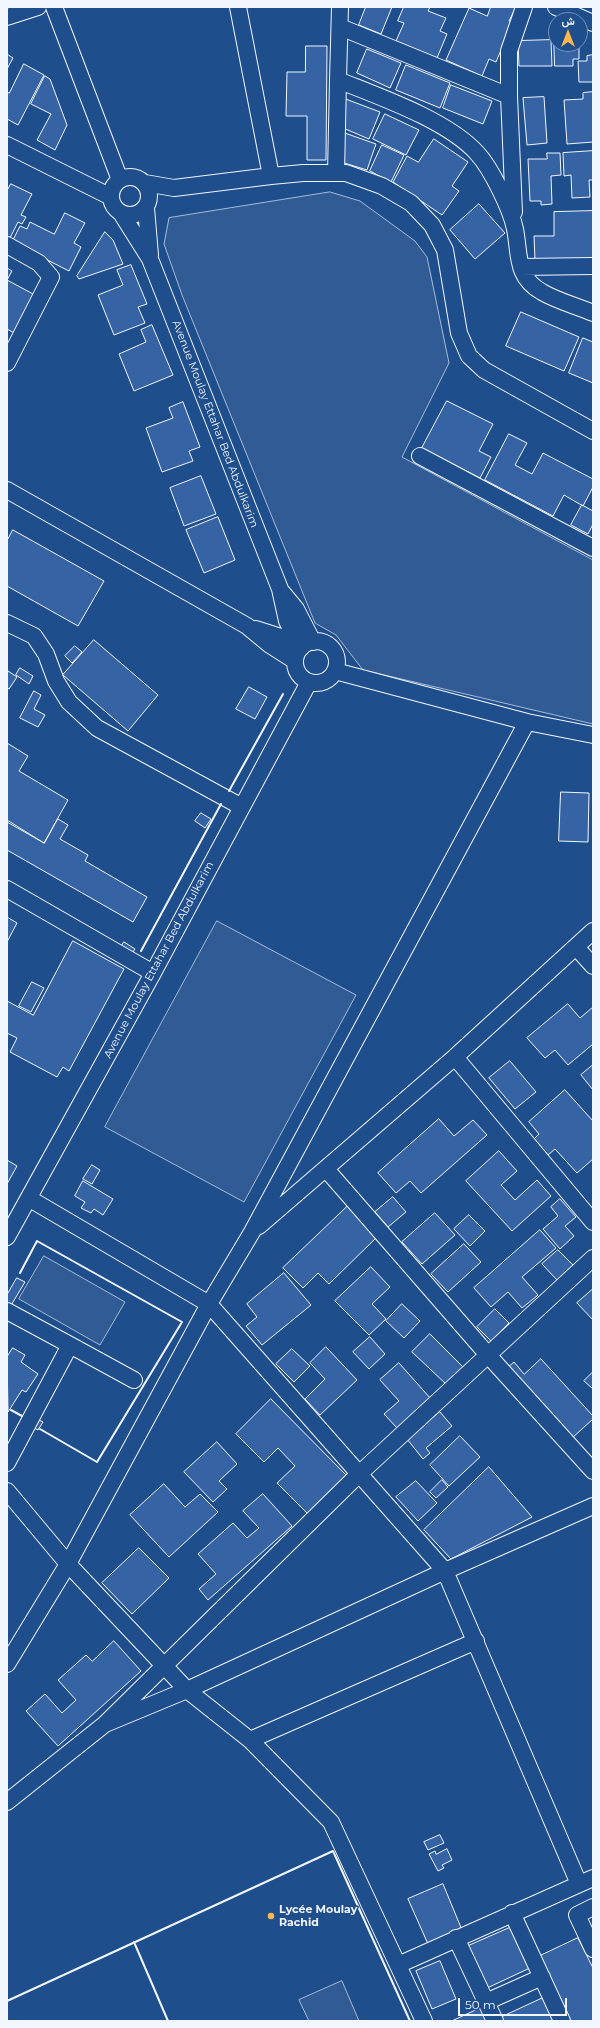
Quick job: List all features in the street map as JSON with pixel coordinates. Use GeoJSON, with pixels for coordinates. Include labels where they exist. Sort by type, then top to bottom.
{"type":"FeatureCollection","features":[{"type":"Feature","properties":{"kind":"street"},"geometry":{"type":"LineString","coordinates":[[7,17],[38,7]]}},
{"type":"Feature","properties":{"kind":"street"},"geometry":{"type":"LineString","coordinates":[[54,7],[120,180]]}},
{"type":"Feature","properties":{"kind":"street"},"geometry":{"type":"LineString","coordinates":[[238,7],[270,176]]}},
{"type":"Feature","properties":{"kind":"street"},"geometry":{"type":"LineString","coordinates":[[336,173],[340,7]]}},
{"type":"Feature","properties":{"kind":"street"},"geometry":{"type":"LineString","coordinates":[[524,7],[509,52],[509,96],[515,228],[518,259],[526,278],[542,292],[593,313]]}},
{"type":"Feature","properties":{"kind":"street"},"geometry":{"type":"LineString","coordinates":[[556,7],[593,24]]}},
{"type":"Feature","properties":{"kind":"street"},"geometry":{"type":"LineString","coordinates":[[340,27],[509,96]]}},
{"type":"Feature","properties":{"kind":"street"},"geometry":{"type":"LineString","coordinates":[[338,80],[404,107],[460,137],[478,154],[505,198],[515,228]]}},
{"type":"Feature","properties":{"kind":"street"},"geometry":{"type":"LineString","coordinates":[[7,145],[111,197]]}},
{"type":"Feature","properties":{"kind":"street"},"geometry":{"type":"LineString","coordinates":[[174,188],[132,216],[122,214],[116,209],[111,197],[112,190],[120,180],[132,177],[145,183],[174,188],[303,173],[346,173],[382,186],[411,203],[432,225],[445,250],[459,333],[469,356],[484,370],[593,431]]}},
{"type":"Feature","properties":{"kind":"street"},"geometry":{"type":"LineString","coordinates":[[145,183],[149,192],[148,205]]}},
{"type":"Feature","properties":{"kind":"street","name":"Avenue Moulay Ettahar Bed Abdulkarim"},"geometry":{"type":"LineString","coordinates":[[148,205],[150,259]]}},
{"type":"Feature","properties":{"kind":"street","name":"Avenue Moulay Ettahar Bed Abdulkarim"},"geometry":{"type":"LineString","coordinates":[[122,214],[150,259],[280,589],[287,621],[302,650]]}},
{"type":"Feature","properties":{"kind":"street"},"geometry":{"type":"LineString","coordinates":[[7,245],[39,263],[51,277],[13,339],[7,363]]}},
{"type":"Feature","properties":{"kind":"street"},"geometry":{"type":"LineString","coordinates":[[521,267],[593,266]]}},
{"type":"Feature","properties":{"kind":"street"},"geometry":{"type":"LineString","coordinates":[[420,456],[593,548]]}},
{"type":"Feature","properties":{"kind":"street"},"geometry":{"type":"LineString","coordinates":[[7,490],[247,626],[278,636],[302,650]]}},
{"type":"Feature","properties":{"kind":"street"},"geometry":{"type":"LineString","coordinates":[[7,623],[34,636],[46,654],[56,681],[69,702],[97,728],[242,807]]}},
{"type":"Feature","properties":{"kind":"street"},"geometry":{"type":"LineString","coordinates":[[320,642],[331,647],[337,659],[335,671],[332,676],[321,683],[309,682],[298,674],[302,650],[320,642]]}},
{"type":"Feature","properties":{"kind":"street"},"geometry":{"type":"LineString","coordinates":[[335,671],[527,722],[593,735]]}},
{"type":"Feature","properties":{"kind":"street","name":"Avenue Moulay Ettahar Bed Abdulkarim"},"geometry":{"type":"LineString","coordinates":[[7,1237],[30,1199],[153,973],[309,682]]}},
{"type":"Feature","properties":{"kind":"street"},"geometry":{"type":"LineString","coordinates":[[7,1664],[68,1564],[209,1304],[252,1232],[527,722]]}},
{"type":"Feature","properties":{"kind":"street"},"geometry":{"type":"LineString","coordinates":[[7,889],[153,973]]}},
{"type":"Feature","properties":{"kind":"street"},"geometry":{"type":"LineString","coordinates":[[252,1232],[455,1057],[593,931]]}},
{"type":"Feature","properties":{"kind":"street"},"geometry":{"type":"LineString","coordinates":[[576,947],[593,966]]}},
{"type":"Feature","properties":{"kind":"street"},"geometry":{"type":"LineString","coordinates":[[455,1057],[593,1222]]}},
{"type":"Feature","properties":{"kind":"street"},"geometry":{"type":"LineString","coordinates":[[326,1168],[488,1355],[593,1471]]}},
{"type":"Feature","properties":{"kind":"street"},"geometry":{"type":"LineString","coordinates":[[30,1199],[209,1304],[358,1475],[445,1571],[579,1884],[576,1915],[593,1949]]}},
{"type":"Feature","properties":{"kind":"street"},"geometry":{"type":"LineString","coordinates":[[7,1802],[105,1724],[358,1475],[593,1258]]}},
{"type":"Feature","properties":{"kind":"street"},"geometry":{"type":"LineString","coordinates":[[7,1311],[134,1380]]}},
{"type":"Feature","properties":{"kind":"street"},"geometry":{"type":"LineString","coordinates":[[7,1463],[70,1345]]}},
{"type":"Feature","properties":{"kind":"street"},"geometry":{"type":"LineString","coordinates":[[7,1491],[68,1564],[187,1690],[250,1740],[331,1822],[424,2021]]}},
{"type":"Feature","properties":{"kind":"street"},"geometry":{"type":"LineString","coordinates":[[105,1724],[187,1690],[445,1571],[593,1506]]}},
{"type":"Feature","properties":{"kind":"street"},"geometry":{"type":"LineString","coordinates":[[250,1740],[476,1641]]}},
{"type":"Feature","properties":{"kind":"street"},"geometry":{"type":"LineString","coordinates":[[398,1965],[579,1884]]}},
{"type":"Feature","properties":{"kind":"street"},"geometry":{"type":"LineString","coordinates":[[576,1915],[593,1908]]}},
{"type":"Feature","properties":{"kind":"street"},"geometry":{"type":"LineString","coordinates":[[512,1913],[562,2021]]}},
{"type":"Feature","properties":{"kind":"street"},"geometry":{"type":"LineString","coordinates":[[456,1938],[495,2021]]}},
{"type":"Feature","properties":{"kind":"street"},"geometry":{"type":"LineString","coordinates":[[486,2002],[542,1977]]}},
{"type":"Feature","properties":{"kind":"shaded area"},"geometry":{"type":"Polygon","coordinates":[[[330,192],[360,201],[415,241],[427,257],[449,363],[402,457],[593,560],[593,724],[363,670],[336,635],[315,623],[182,295],[164,244],[169,218],[330,192]]]}},
{"type":"Feature","properties":{"kind":"shaded area"},"geometry":{"type":"Polygon","coordinates":[[[217,921],[356,995],[244,1202],[105,1127],[217,921]]]}},
{"type":"Feature","properties":{"kind":"shaded area"},"geometry":{"type":"Polygon","coordinates":[[[44,1256],[125,1302],[100,1345],[19,1299],[44,1256]]]}},
{"type":"Feature","properties":{"kind":"shaded area"},"geometry":{"type":"Polygon","coordinates":[[[342,1981],[359,2021],[309,2021],[299,2000],[342,1981]]]}},
{"type":"Feature","properties":{"kind":"building"},"geometry":{"type":"Polygon","coordinates":[[[366,7],[392,7],[381,34],[359,25],[366,7]]]}},
{"type":"Feature","properties":{"kind":"building"},"geometry":{"type":"Polygon","coordinates":[[[404,7],[430,7],[428,11],[446,18],[440,31],[447,34],[437,58],[396,41],[404,23],[398,21],[404,7]]]}},
{"type":"Feature","properties":{"kind":"building"},"geometry":{"type":"Polygon","coordinates":[[[491,7],[516,7],[509,21],[513,22],[496,62],[489,59],[482,76],[446,60],[469,8],[487,16],[491,7]]]}},
{"type":"Feature","properties":{"kind":"building"},"geometry":{"type":"Polygon","coordinates":[[[548,40],[548,52],[551,52],[552,66],[519,66],[518,41],[548,40]]]}},
{"type":"Feature","properties":{"kind":"building"},"geometry":{"type":"Polygon","coordinates":[[[306,46],[327,46],[326,160],[307,160],[307,116],[286,116],[287,72],[305,72],[306,46]]]}},
{"type":"Feature","properties":{"kind":"building"},"geometry":{"type":"Polygon","coordinates":[[[367,49],[401,63],[390,88],[357,73],[367,49]]]}},
{"type":"Feature","properties":{"kind":"building"},"geometry":{"type":"Polygon","coordinates":[[[554,52],[579,52],[579,59],[573,59],[573,66],[555,66],[554,52]]]}},
{"type":"Feature","properties":{"kind":"building"},"geometry":{"type":"Polygon","coordinates":[[[7,54],[13,58],[7,69],[7,54]]]}},
{"type":"Feature","properties":{"kind":"building"},"geometry":{"type":"Polygon","coordinates":[[[593,55],[593,82],[579,82],[578,61],[587,61],[587,56],[593,55]]]}},
{"type":"Feature","properties":{"kind":"building"},"geometry":{"type":"Polygon","coordinates":[[[24,64],[44,75],[18,125],[7,119],[7,92],[9,93],[24,64]]]}},
{"type":"Feature","properties":{"kind":"building"},"geometry":{"type":"Polygon","coordinates":[[[406,65],[450,83],[440,108],[396,90],[406,65]]]}},
{"type":"Feature","properties":{"kind":"building"},"geometry":{"type":"Polygon","coordinates":[[[45,76],[50,79],[67,125],[55,150],[37,140],[51,114],[31,104],[45,76]]]}},
{"type":"Feature","properties":{"kind":"building"},"geometry":{"type":"Polygon","coordinates":[[[451,85],[492,101],[483,124],[443,108],[451,85]]]}},
{"type":"Feature","properties":{"kind":"building"},"geometry":{"type":"Polygon","coordinates":[[[593,92],[593,142],[567,144],[564,100],[583,99],[583,93],[593,92]]]}},
{"type":"Feature","properties":{"kind":"building"},"geometry":{"type":"Polygon","coordinates":[[[544,97],[547,143],[527,145],[523,98],[544,97]]]}},
{"type":"Feature","properties":{"kind":"building"},"geometry":{"type":"Polygon","coordinates":[[[343,98],[380,112],[369,139],[343,128],[343,98]]]}},
{"type":"Feature","properties":{"kind":"building"},"geometry":{"type":"Polygon","coordinates":[[[385,114],[419,130],[406,155],[373,139],[385,114]]]}},
{"type":"Feature","properties":{"kind":"building"},"geometry":{"type":"Polygon","coordinates":[[[342,132],[376,144],[367,170],[341,162],[342,132]]]}},
{"type":"Feature","properties":{"kind":"building"},"geometry":{"type":"Polygon","coordinates":[[[434,139],[468,162],[452,186],[459,191],[442,215],[393,182],[407,156],[418,162],[434,139]]]}},
{"type":"Feature","properties":{"kind":"building"},"geometry":{"type":"Polygon","coordinates":[[[382,145],[404,155],[391,182],[370,171],[382,145]]]}},
{"type":"Feature","properties":{"kind":"building"},"geometry":{"type":"Polygon","coordinates":[[[593,151],[593,180],[589,180],[590,197],[572,198],[571,175],[564,176],[563,153],[593,151]]]}},
{"type":"Feature","properties":{"kind":"building"},"geometry":{"type":"Polygon","coordinates":[[[547,153],[560,153],[561,175],[551,176],[552,204],[541,205],[541,201],[530,201],[528,159],[547,159],[547,153]]]}},
{"type":"Feature","properties":{"kind":"building"},"geometry":{"type":"Polygon","coordinates":[[[11,184],[32,194],[21,215],[26,217],[22,224],[18,222],[10,238],[7,237],[7,191],[11,184]]]}},
{"type":"Feature","properties":{"kind":"building"},"geometry":{"type":"Polygon","coordinates":[[[479,204],[505,233],[475,259],[450,230],[479,204]]]}},
{"type":"Feature","properties":{"kind":"building"},"geometry":{"type":"Polygon","coordinates":[[[593,211],[593,259],[535,260],[534,236],[554,236],[554,212],[593,211]]]}},
{"type":"Feature","properties":{"kind":"building"},"geometry":{"type":"Polygon","coordinates":[[[65,213],[85,223],[74,243],[81,247],[69,271],[12,242],[20,226],[27,229],[30,222],[54,234],[65,213]]]}},
{"type":"Feature","properties":{"kind":"building"},"geometry":{"type":"Polygon","coordinates":[[[105,232],[113,240],[123,264],[79,279],[77,276],[105,232]]]}},
{"type":"Feature","properties":{"kind":"building"},"geometry":{"type":"Polygon","coordinates":[[[131,265],[147,304],[138,307],[145,323],[114,335],[98,295],[123,285],[117,270],[131,265]]]}},
{"type":"Feature","properties":{"kind":"building"},"geometry":{"type":"Polygon","coordinates":[[[7,268],[12,271],[7,280],[7,268]]]}},
{"type":"Feature","properties":{"kind":"building"},"geometry":{"type":"Polygon","coordinates":[[[7,280],[35,295],[14,333],[7,329],[7,280]]]}},
{"type":"Feature","properties":{"kind":"building"},"geometry":{"type":"Polygon","coordinates":[[[521,312],[579,337],[564,371],[506,346],[521,312]]]}},
{"type":"Feature","properties":{"kind":"building"},"geometry":{"type":"Polygon","coordinates":[[[152,325],[173,375],[134,391],[119,354],[146,342],[141,330],[152,325]]]}},
{"type":"Feature","properties":{"kind":"building"},"geometry":{"type":"Polygon","coordinates":[[[583,338],[593,342],[593,383],[569,373],[583,338]]]}},
{"type":"Feature","properties":{"kind":"building"},"geometry":{"type":"Polygon","coordinates":[[[447,401],[493,424],[479,451],[491,457],[480,478],[422,448],[447,401]]]}},
{"type":"Feature","properties":{"kind":"building"},"geometry":{"type":"Polygon","coordinates":[[[183,402],[200,447],[189,451],[193,461],[162,472],[146,428],[173,418],[169,408],[183,402]]]}},
{"type":"Feature","properties":{"kind":"building"},"geometry":{"type":"Polygon","coordinates":[[[509,434],[527,443],[515,465],[532,474],[543,453],[593,479],[593,487],[583,506],[564,495],[553,516],[485,480],[509,434]]]}},
{"type":"Feature","properties":{"kind":"building"},"geometry":{"type":"Polygon","coordinates":[[[201,476],[216,514],[184,526],[170,488],[201,476]]]}},
{"type":"Feature","properties":{"kind":"building"},"geometry":{"type":"Polygon","coordinates":[[[582,505],[593,511],[593,524],[588,534],[571,525],[582,505]]]}},
{"type":"Feature","properties":{"kind":"building"},"geometry":{"type":"Polygon","coordinates":[[[218,517],[235,560],[204,573],[186,530],[218,517]]]}},
{"type":"Feature","properties":{"kind":"building"},"geometry":{"type":"Polygon","coordinates":[[[13,530],[104,581],[78,626],[7,586],[7,541],[13,530]]]}},
{"type":"Feature","properties":{"kind":"building"},"geometry":{"type":"Polygon","coordinates":[[[94,640],[158,695],[128,731],[63,675],[94,640]]]}},
{"type":"Feature","properties":{"kind":"building"},"geometry":{"type":"Polygon","coordinates":[[[75,646],[82,652],[72,663],[65,656],[75,646]]]}},
{"type":"Feature","properties":{"kind":"building"},"geometry":{"type":"Polygon","coordinates":[[[20,668],[33,676],[29,684],[16,675],[20,668]]]}},
{"type":"Feature","properties":{"kind":"building"},"geometry":{"type":"Polygon","coordinates":[[[8,671],[17,677],[9,689],[7,688],[8,671]]]}},
{"type":"Feature","properties":{"kind":"building"},"geometry":{"type":"Polygon","coordinates":[[[249,687],[267,697],[255,719],[236,709],[249,687]]]}},
{"type":"Feature","properties":{"kind":"building"},"geometry":{"type":"Polygon","coordinates":[[[34,691],[41,695],[34,709],[45,715],[38,727],[20,718],[34,691]]]}},
{"type":"Feature","properties":{"kind":"building"},"geometry":{"type":"Polygon","coordinates":[[[7,743],[28,756],[19,771],[68,800],[44,843],[7,820],[7,743]]]}},
{"type":"Feature","properties":{"kind":"building"},"geometry":{"type":"Polygon","coordinates":[[[561,792],[589,793],[588,842],[559,841],[561,792]]]}},
{"type":"Feature","properties":{"kind":"building"},"geometry":{"type":"Polygon","coordinates":[[[201,813],[211,819],[205,828],[195,821],[201,813]]]}},
{"type":"Feature","properties":{"kind":"building"},"geometry":{"type":"Polygon","coordinates":[[[58,819],[68,825],[60,839],[88,855],[85,861],[147,897],[133,922],[7,850],[7,822],[44,843],[58,819]]]}},
{"type":"Feature","properties":{"kind":"building"},"geometry":{"type":"Polygon","coordinates":[[[7,917],[17,923],[7,942],[7,917]]]}},
{"type":"Feature","properties":{"kind":"building"},"geometry":{"type":"Polygon","coordinates":[[[73,941],[124,969],[69,1071],[63,1067],[57,1077],[10,1052],[17,1038],[7,1033],[7,1001],[33,1015],[73,941]]]}},
{"type":"Feature","properties":{"kind":"building"},"geometry":{"type":"Polygon","coordinates":[[[124,942],[135,949],[131,955],[120,949],[124,942]]]}},
{"type":"Feature","properties":{"kind":"building"},"geometry":{"type":"Polygon","coordinates":[[[32,982],[44,988],[31,1012],[19,1006],[32,982]]]}},
{"type":"Feature","properties":{"kind":"building"},"geometry":{"type":"Polygon","coordinates":[[[568,1004],[580,1018],[593,1007],[593,1044],[568,1065],[555,1050],[545,1058],[527,1038],[568,1004]]]}},
{"type":"Feature","properties":{"kind":"building"},"geometry":{"type":"Polygon","coordinates":[[[510,1061],[536,1092],[515,1109],[489,1078],[510,1061]]]}},
{"type":"Feature","properties":{"kind":"building"},"geometry":{"type":"Polygon","coordinates":[[[593,1065],[593,1090],[581,1075],[593,1065]]]}},
{"type":"Feature","properties":{"kind":"building"},"geometry":{"type":"Polygon","coordinates":[[[565,1090],[593,1121],[593,1159],[577,1173],[555,1149],[548,1155],[534,1139],[539,1134],[529,1122],[565,1090]]]}},
{"type":"Feature","properties":{"kind":"building"},"geometry":{"type":"Polygon","coordinates":[[[439,1119],[454,1136],[473,1120],[487,1135],[421,1193],[410,1181],[396,1193],[378,1173],[439,1119]]]}},
{"type":"Feature","properties":{"kind":"building"},"geometry":{"type":"Polygon","coordinates":[[[499,1151],[517,1171],[501,1185],[515,1200],[537,1180],[551,1196],[512,1231],[466,1181],[499,1151]]]}},
{"type":"Feature","properties":{"kind":"building"},"geometry":{"type":"Polygon","coordinates":[[[7,1160],[17,1166],[7,1184],[7,1160]]]}},
{"type":"Feature","properties":{"kind":"building"},"geometry":{"type":"Polygon","coordinates":[[[92,1165],[100,1170],[92,1184],[83,1179],[92,1165]]]}},
{"type":"Feature","properties":{"kind":"building"},"geometry":{"type":"Polygon","coordinates":[[[83,1181],[113,1199],[103,1215],[94,1209],[91,1213],[81,1208],[85,1202],[75,1196],[83,1181]]]}},
{"type":"Feature","properties":{"kind":"building"},"geometry":{"type":"Polygon","coordinates":[[[393,1197],[406,1212],[388,1227],[375,1212],[393,1197]]]}},
{"type":"Feature","properties":{"kind":"building"},"geometry":{"type":"Polygon","coordinates":[[[560,1199],[576,1217],[565,1226],[574,1236],[560,1249],[543,1229],[558,1216],[551,1207],[560,1199]]]}},
{"type":"Feature","properties":{"kind":"building"},"geometry":{"type":"Polygon","coordinates":[[[349,1205],[379,1235],[329,1284],[318,1273],[303,1288],[283,1268],[349,1205]]]}},
{"type":"Feature","properties":{"kind":"building"},"geometry":{"type":"Polygon","coordinates":[[[435,1213],[455,1235],[422,1264],[402,1242],[435,1213]]]}},
{"type":"Feature","properties":{"kind":"building"},"geometry":{"type":"Polygon","coordinates":[[[469,1215],[485,1231],[470,1246],[454,1229],[469,1215]]]}},
{"type":"Feature","properties":{"kind":"building"},"geometry":{"type":"Polygon","coordinates":[[[540,1230],[556,1248],[522,1277],[538,1295],[522,1308],[508,1292],[491,1307],[474,1288],[540,1230]]]}},
{"type":"Feature","properties":{"kind":"building"},"geometry":{"type":"Polygon","coordinates":[[[464,1244],[481,1262],[448,1292],[431,1274],[464,1244]]]}},
{"type":"Feature","properties":{"kind":"building"},"geometry":{"type":"Polygon","coordinates":[[[558,1250],[573,1265],[557,1280],[542,1264],[558,1250]]]}},
{"type":"Feature","properties":{"kind":"building"},"geometry":{"type":"Polygon","coordinates":[[[371,1267],[390,1287],[372,1304],[386,1319],[369,1335],[335,1301],[371,1267]]]}},
{"type":"Feature","properties":{"kind":"building"},"geometry":{"type":"Polygon","coordinates":[[[284,1273],[311,1305],[262,1345],[246,1326],[257,1317],[247,1304],[284,1273]]]}},
{"type":"Feature","properties":{"kind":"building"},"geometry":{"type":"Polygon","coordinates":[[[17,1278],[25,1282],[10,1307],[7,1306],[7,1295],[17,1278]]]}},
{"type":"Feature","properties":{"kind":"building"},"geometry":{"type":"Polygon","coordinates":[[[593,1289],[593,1320],[577,1303],[593,1289]]]}},
{"type":"Feature","properties":{"kind":"building"},"geometry":{"type":"Polygon","coordinates":[[[402,1304],[420,1321],[404,1338],[386,1321],[402,1304]]]}},
{"type":"Feature","properties":{"kind":"building"},"geometry":{"type":"Polygon","coordinates":[[[495,1309],[509,1323],[491,1341],[477,1327],[495,1309]]]}},
{"type":"Feature","properties":{"kind":"building"},"geometry":{"type":"Polygon","coordinates":[[[430,1334],[464,1368],[447,1385],[412,1352],[430,1334]]]}},
{"type":"Feature","properties":{"kind":"building"},"geometry":{"type":"Polygon","coordinates":[[[370,1337],[385,1354],[369,1369],[353,1352],[370,1337]]]}},
{"type":"Feature","properties":{"kind":"building"},"geometry":{"type":"Polygon","coordinates":[[[326,1347],[357,1380],[320,1415],[305,1399],[325,1379],[310,1363],[326,1347]]]}},
{"type":"Feature","properties":{"kind":"building"},"geometry":{"type":"Polygon","coordinates":[[[13,1348],[25,1355],[21,1362],[38,1374],[26,1392],[22,1390],[8,1412],[7,1357],[13,1348]]]}},
{"type":"Feature","properties":{"kind":"building"},"geometry":{"type":"Polygon","coordinates":[[[292,1349],[310,1366],[294,1382],[276,1364],[292,1349]]]}},
{"type":"Feature","properties":{"kind":"building"},"geometry":{"type":"Polygon","coordinates":[[[541,1359],[593,1416],[593,1419],[571,1439],[507,1368],[514,1362],[524,1374],[541,1359]]]}},
{"type":"Feature","properties":{"kind":"building"},"geometry":{"type":"Polygon","coordinates":[[[399,1363],[431,1399],[398,1429],[384,1414],[399,1401],[380,1380],[399,1363]]]}},
{"type":"Feature","properties":{"kind":"building"},"geometry":{"type":"Polygon","coordinates":[[[593,1372],[593,1389],[584,1381],[593,1372]]]}},
{"type":"Feature","properties":{"kind":"building"},"geometry":{"type":"Polygon","coordinates":[[[271,1399],[347,1476],[308,1514],[277,1483],[295,1466],[278,1448],[264,1462],[236,1434],[271,1399]]]}},
{"type":"Feature","properties":{"kind":"building"},"geometry":{"type":"Polygon","coordinates":[[[440,1412],[452,1426],[426,1448],[430,1453],[423,1459],[407,1439],[440,1412]]]}},
{"type":"Feature","properties":{"kind":"building"},"geometry":{"type":"Polygon","coordinates":[[[37,1419],[43,1422],[38,1430],[32,1427],[37,1419]]]}},
{"type":"Feature","properties":{"kind":"building"},"geometry":{"type":"Polygon","coordinates":[[[460,1436],[480,1457],[449,1486],[430,1465],[460,1436]]]}},
{"type":"Feature","properties":{"kind":"building"},"geometry":{"type":"Polygon","coordinates":[[[217,1442],[237,1464],[219,1481],[227,1489],[213,1502],[184,1472],[217,1442]]]}},
{"type":"Feature","properties":{"kind":"building"},"geometry":{"type":"Polygon","coordinates":[[[489,1467],[532,1517],[451,1559],[424,1530],[489,1467]]]}},
{"type":"Feature","properties":{"kind":"building"},"geometry":{"type":"Polygon","coordinates":[[[442,1480],[448,1487],[436,1498],[430,1492],[442,1480]]]}},
{"type":"Feature","properties":{"kind":"building"},"geometry":{"type":"Polygon","coordinates":[[[416,1481],[437,1503],[418,1521],[396,1497],[416,1481]]]}},
{"type":"Feature","properties":{"kind":"building"},"geometry":{"type":"Polygon","coordinates":[[[164,1484],[185,1507],[200,1494],[218,1512],[169,1557],[130,1515],[164,1484]]]}},
{"type":"Feature","properties":{"kind":"building"},"geometry":{"type":"Polygon","coordinates":[[[263,1494],[292,1526],[208,1600],[199,1589],[216,1574],[198,1554],[233,1523],[247,1538],[259,1528],[243,1511],[263,1494]]]}},
{"type":"Feature","properties":{"kind":"building"},"geometry":{"type":"Polygon","coordinates":[[[139,1548],[169,1578],[132,1614],[102,1583],[139,1548]]]}},
{"type":"Feature","properties":{"kind":"building"},"geometry":{"type":"Polygon","coordinates":[[[114,1641],[141,1671],[58,1746],[26,1711],[45,1694],[62,1713],[76,1700],[58,1680],[86,1655],[92,1661],[114,1641]]]}},
{"type":"Feature","properties":{"kind":"building"},"geometry":{"type":"Polygon","coordinates":[[[440,1835],[444,1843],[428,1850],[424,1842],[440,1835]]]}},
{"type":"Feature","properties":{"kind":"building"},"geometry":{"type":"Polygon","coordinates":[[[447,1849],[452,1860],[442,1865],[444,1868],[438,1871],[429,1854],[435,1851],[436,1854],[447,1849]]]}},
{"type":"Feature","properties":{"kind":"building"},"geometry":{"type":"Polygon","coordinates":[[[443,1884],[462,1930],[428,1944],[408,1899],[443,1884]]]}},
{"type":"Feature","properties":{"kind":"building"},"geometry":{"type":"Polygon","coordinates":[[[514,1926],[532,1967],[485,1989],[466,1947],[514,1926]]]}},
{"type":"Feature","properties":{"kind":"building"},"geometry":{"type":"Polygon","coordinates":[[[578,1938],[593,1968],[593,2021],[569,2021],[538,1957],[578,1938]]]}},
{"type":"Feature","properties":{"kind":"building"},"geometry":{"type":"Polygon","coordinates":[[[440,1961],[456,1999],[432,2009],[416,1971],[440,1961]]]}},
{"type":"Feature","properties":{"kind":"building"},"geometry":{"type":"Polygon","coordinates":[[[543,1998],[554,2021],[504,2021],[502,2017],[543,1998]]]}},
{"type":"Feature","properties":{"kind":"building"},"geometry":{"type":"Polygon","coordinates":[[[483,2007],[489,2021],[452,2021],[483,2007]]]}},
{"type":"Feature","properties":{"kind":"wall"},"geometry":{"type":"LineString","coordinates":[[229,791],[283,694]]}},
{"type":"Feature","properties":{"kind":"wall"},"geometry":{"type":"LineString","coordinates":[[141,951],[221,804]]}},
{"type":"Feature","properties":{"kind":"wall"},"geometry":{"type":"LineString","coordinates":[[20,1273],[37,1241],[182,1322],[97,1462],[40,1429]]}},
{"type":"Feature","properties":{"kind":"wall"},"geometry":{"type":"LineString","coordinates":[[11,1410],[22,1416]]}},
{"type":"Feature","properties":{"kind":"wall"},"geometry":{"type":"LineString","coordinates":[[7,2001],[333,1851],[410,2021]]}},
{"type":"Feature","properties":{"kind":"wall"},"geometry":{"type":"LineString","coordinates":[[134,1942],[168,2021]]}},
{"type":"Feature","properties":{"kind":"place","name":"Lycée Moulay Rachid"},"geometry":{"type":"Point","coordinates":[271,1916]}}]}
